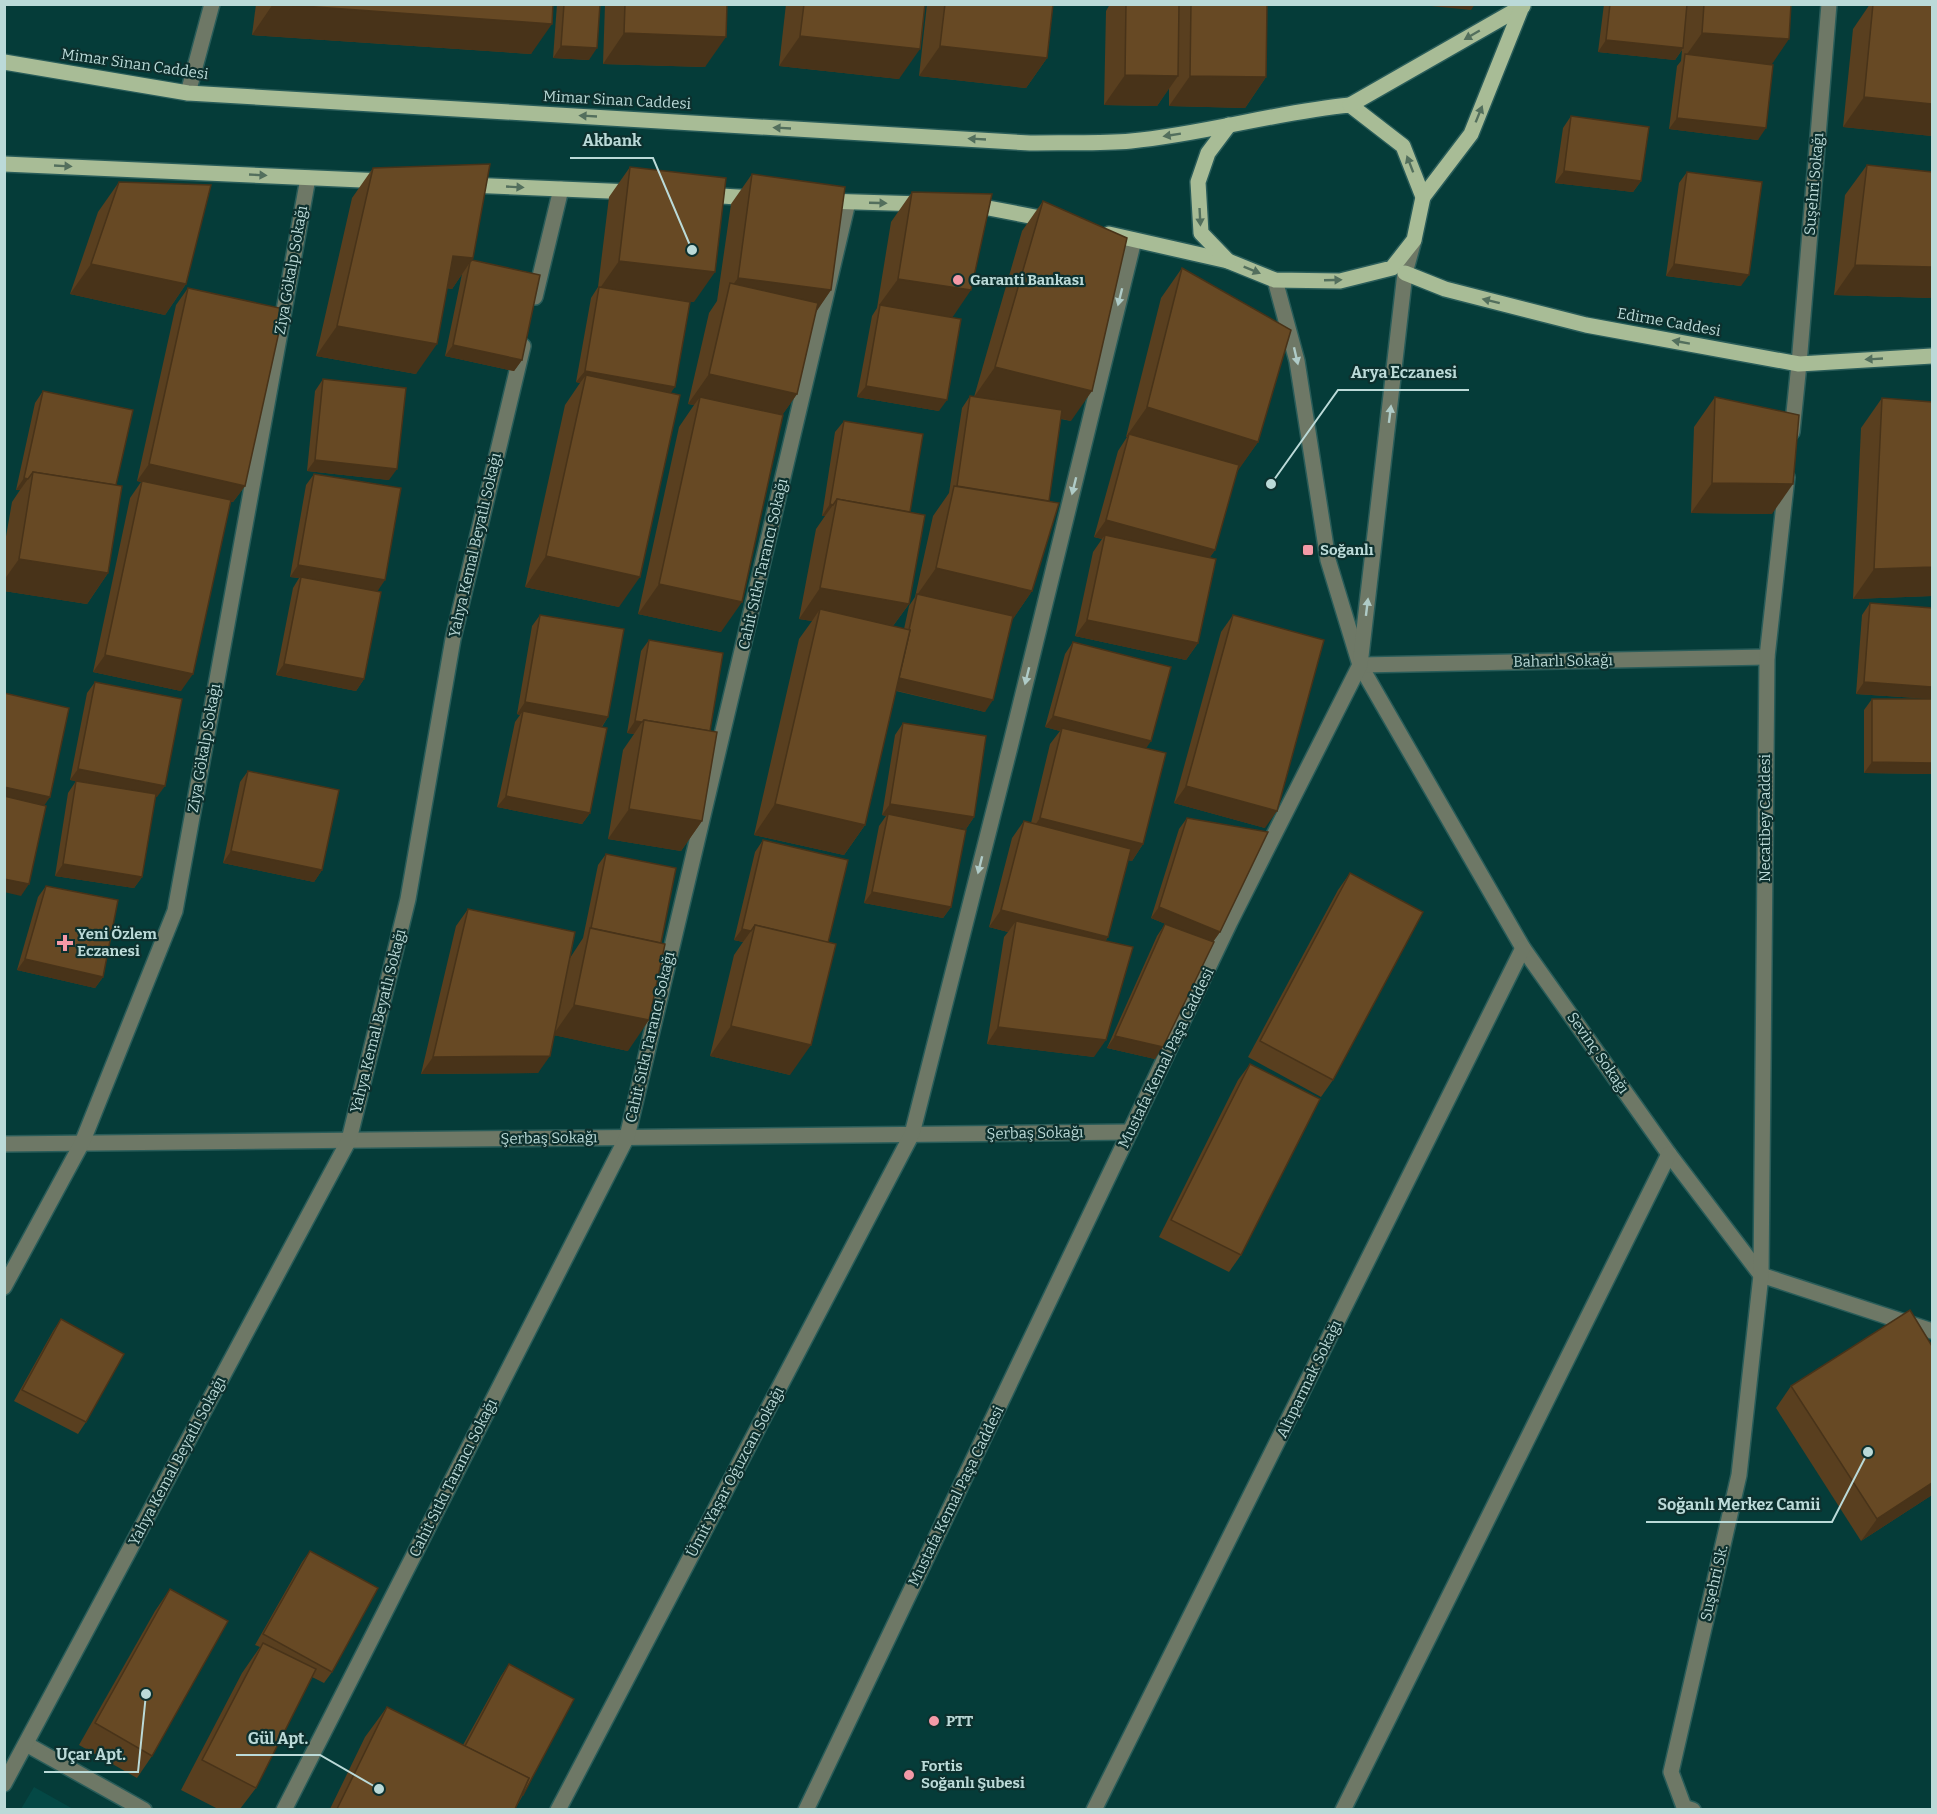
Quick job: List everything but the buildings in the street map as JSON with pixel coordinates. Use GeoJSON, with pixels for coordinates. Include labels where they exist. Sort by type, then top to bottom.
{"type":"FeatureCollection","features":[{"type":"Feature","properties":{"kind":"main road"},"geometry":{"type":"LineString","coordinates":[[1228,261],[1201,233],[1198,182],[1208,153],[1229,125],[1311,109],[1350,105],[1523,5]]}},
{"type":"Feature","properties":{"kind":"main road"},"geometry":{"type":"LineString","coordinates":[[1099,231],[1228,261],[1275,280],[1340,281],[1392,268],[1414,240],[1423,197],[1471,134],[1523,5]]}},
{"type":"Feature","properties":{"kind":"main road","name":"Mimar Sinan Caddesi"},"geometry":{"type":"LineString","coordinates":[[4,62],[188,93],[1030,142],[1131,141],[1229,125]]}},
{"type":"Feature","properties":{"kind":"main road"},"geometry":{"type":"LineString","coordinates":[[1350,105],[1403,146],[1423,197]]}},
{"type":"Feature","properties":{"kind":"main road"},"geometry":{"type":"LineString","coordinates":[[4,164],[400,182]]}},
{"type":"Feature","properties":{"kind":"main road"},"geometry":{"type":"LineString","coordinates":[[457,184],[642,193]]}},
{"type":"Feature","properties":{"kind":"main road"},"geometry":{"type":"LineString","coordinates":[[688,195],[768,198]]}},
{"type":"Feature","properties":{"kind":"main road"},"geometry":{"type":"LineString","coordinates":[[814,201],[978,206],[1065,222]]}},
{"type":"Feature","properties":{"kind":"main road","name":"Edirne Caddesi"},"geometry":{"type":"LineString","coordinates":[[1405,273],[1445,289],[1586,325],[1799,364],[1932,356]]}},
{"type":"Feature","properties":{"kind":"street"},"geometry":{"type":"LineString","coordinates":[[188,93],[212,4]]}},
{"type":"Feature","properties":{"kind":"street","name":"Suşehri Sokağı"},"geometry":{"type":"LineString","coordinates":[[1799,364],[1829,4]]}},
{"type":"Feature","properties":{"kind":"street","name":"Ziya Gökalp Sokağı"},"geometry":{"type":"LineString","coordinates":[[4,1287],[82,1143],[175,911],[308,178]]}},
{"type":"Feature","properties":{"kind":"street","name":"Yahya Kemal Beyatlı Sokağı"},"geometry":{"type":"LineString","coordinates":[[4,1784],[348,1140],[408,899],[453,639],[561,189]]}},
{"type":"Feature","properties":{"kind":"street","name":"Cahit Sıtkı Tarancı Sokağı"},"geometry":{"type":"LineString","coordinates":[[284,1809],[627,1137],[848,202]]}},
{"type":"Feature","properties":{"kind":"street","name":"Ümit Yaşar Oğuzcan Sokağı"},"geometry":{"type":"LineString","coordinates":[[558,1809],[912,1134],[1010,747],[1134,240]]}},
{"type":"Feature","properties":{"kind":"street"},"geometry":{"type":"LineString","coordinates":[[1360,666],[1405,273],[1414,240]]}},
{"type":"Feature","properties":{"kind":"street"},"geometry":{"type":"LineString","coordinates":[[1275,280],[1297,361],[1328,560],[1360,666]]}},
{"type":"Feature","properties":{"kind":"street","name":"Necatibey Caddesi"},"geometry":{"type":"LineString","coordinates":[[1761,1275],[1767,657],[1799,364]]}},
{"type":"Feature","properties":{"kind":"street","name":"Baharlı Sokağı"},"geometry":{"type":"LineString","coordinates":[[1360,666],[1767,657]]}},
{"type":"Feature","properties":{"kind":"street","name":"Sevinç Sokağı"},"geometry":{"type":"LineString","coordinates":[[1360,666],[1523,948],[1669,1154],[1761,1275]]}},
{"type":"Feature","properties":{"kind":"street","name":"Mustafa Kemal Paşa Caddesi"},"geometry":{"type":"LineString","coordinates":[[806,1809],[1230,922],[1360,666]]}},
{"type":"Feature","properties":{"kind":"street","name":"Altıparmak Sokağı"},"geometry":{"type":"LineString","coordinates":[[1094,1809],[1523,948]]}},
{"type":"Feature","properties":{"kind":"street","name":"Şerbaş Sokağı"},"geometry":{"type":"LineString","coordinates":[[4,1144],[1130,1132]]}},
{"type":"Feature","properties":{"kind":"street"},"geometry":{"type":"LineString","coordinates":[[1343,1809],[1669,1154]]}},
{"type":"Feature","properties":{"kind":"street"},"geometry":{"type":"LineString","coordinates":[[1761,1275],[1932,1331]]}},
{"type":"Feature","properties":{"kind":"street","name":"Suşehri Sk."},"geometry":{"type":"LineString","coordinates":[[1693,1809],[1684,1808],[1671,1772],[1739,1475],[1761,1275]]}},
{"type":"Feature","properties":{"kind":"street"},"geometry":{"type":"LineString","coordinates":[[26,1744],[144,1809]]}},
{"type":"Feature","properties":{"kind":"shaded area"},"geometry":{"type":"Polygon","coordinates":[[[34,1787],[73,1809],[21,1809],[34,1787]]]}},
{"type":"Feature","properties":{"kind":"place","name":"Akbank"},"geometry":{"type":"Point","coordinates":[692,250]}},
{"type":"Feature","properties":{"kind":"place","name":"Garanti Bankası"},"geometry":{"type":"Point","coordinates":[958,280]}},
{"type":"Feature","properties":{"kind":"place","name":"Arya Eczanesi"},"geometry":{"type":"Point","coordinates":[1271,484]}},
{"type":"Feature","properties":{"kind":"place","name":"Soğanlı"},"geometry":{"type":"Point","coordinates":[1308,550]}},
{"type":"Feature","properties":{"kind":"place","name":"Yeni Özlem Eczanesi"},"geometry":{"type":"Point","coordinates":[65,943]}},
{"type":"Feature","properties":{"kind":"place","name":"Soğanlı Merkez Camii"},"geometry":{"type":"Point","coordinates":[1868,1452]}},
{"type":"Feature","properties":{"kind":"place","name":"Uçar Apt."},"geometry":{"type":"Point","coordinates":[146,1694]}},
{"type":"Feature","properties":{"kind":"place","name":"PTT"},"geometry":{"type":"Point","coordinates":[934,1721]}},
{"type":"Feature","properties":{"kind":"place","name":"Fortis Soğanlı Şubesi"},"geometry":{"type":"Point","coordinates":[909,1775]}},
{"type":"Feature","properties":{"kind":"place","name":"Gül Apt."},"geometry":{"type":"Point","coordinates":[379,1789]}}]}
